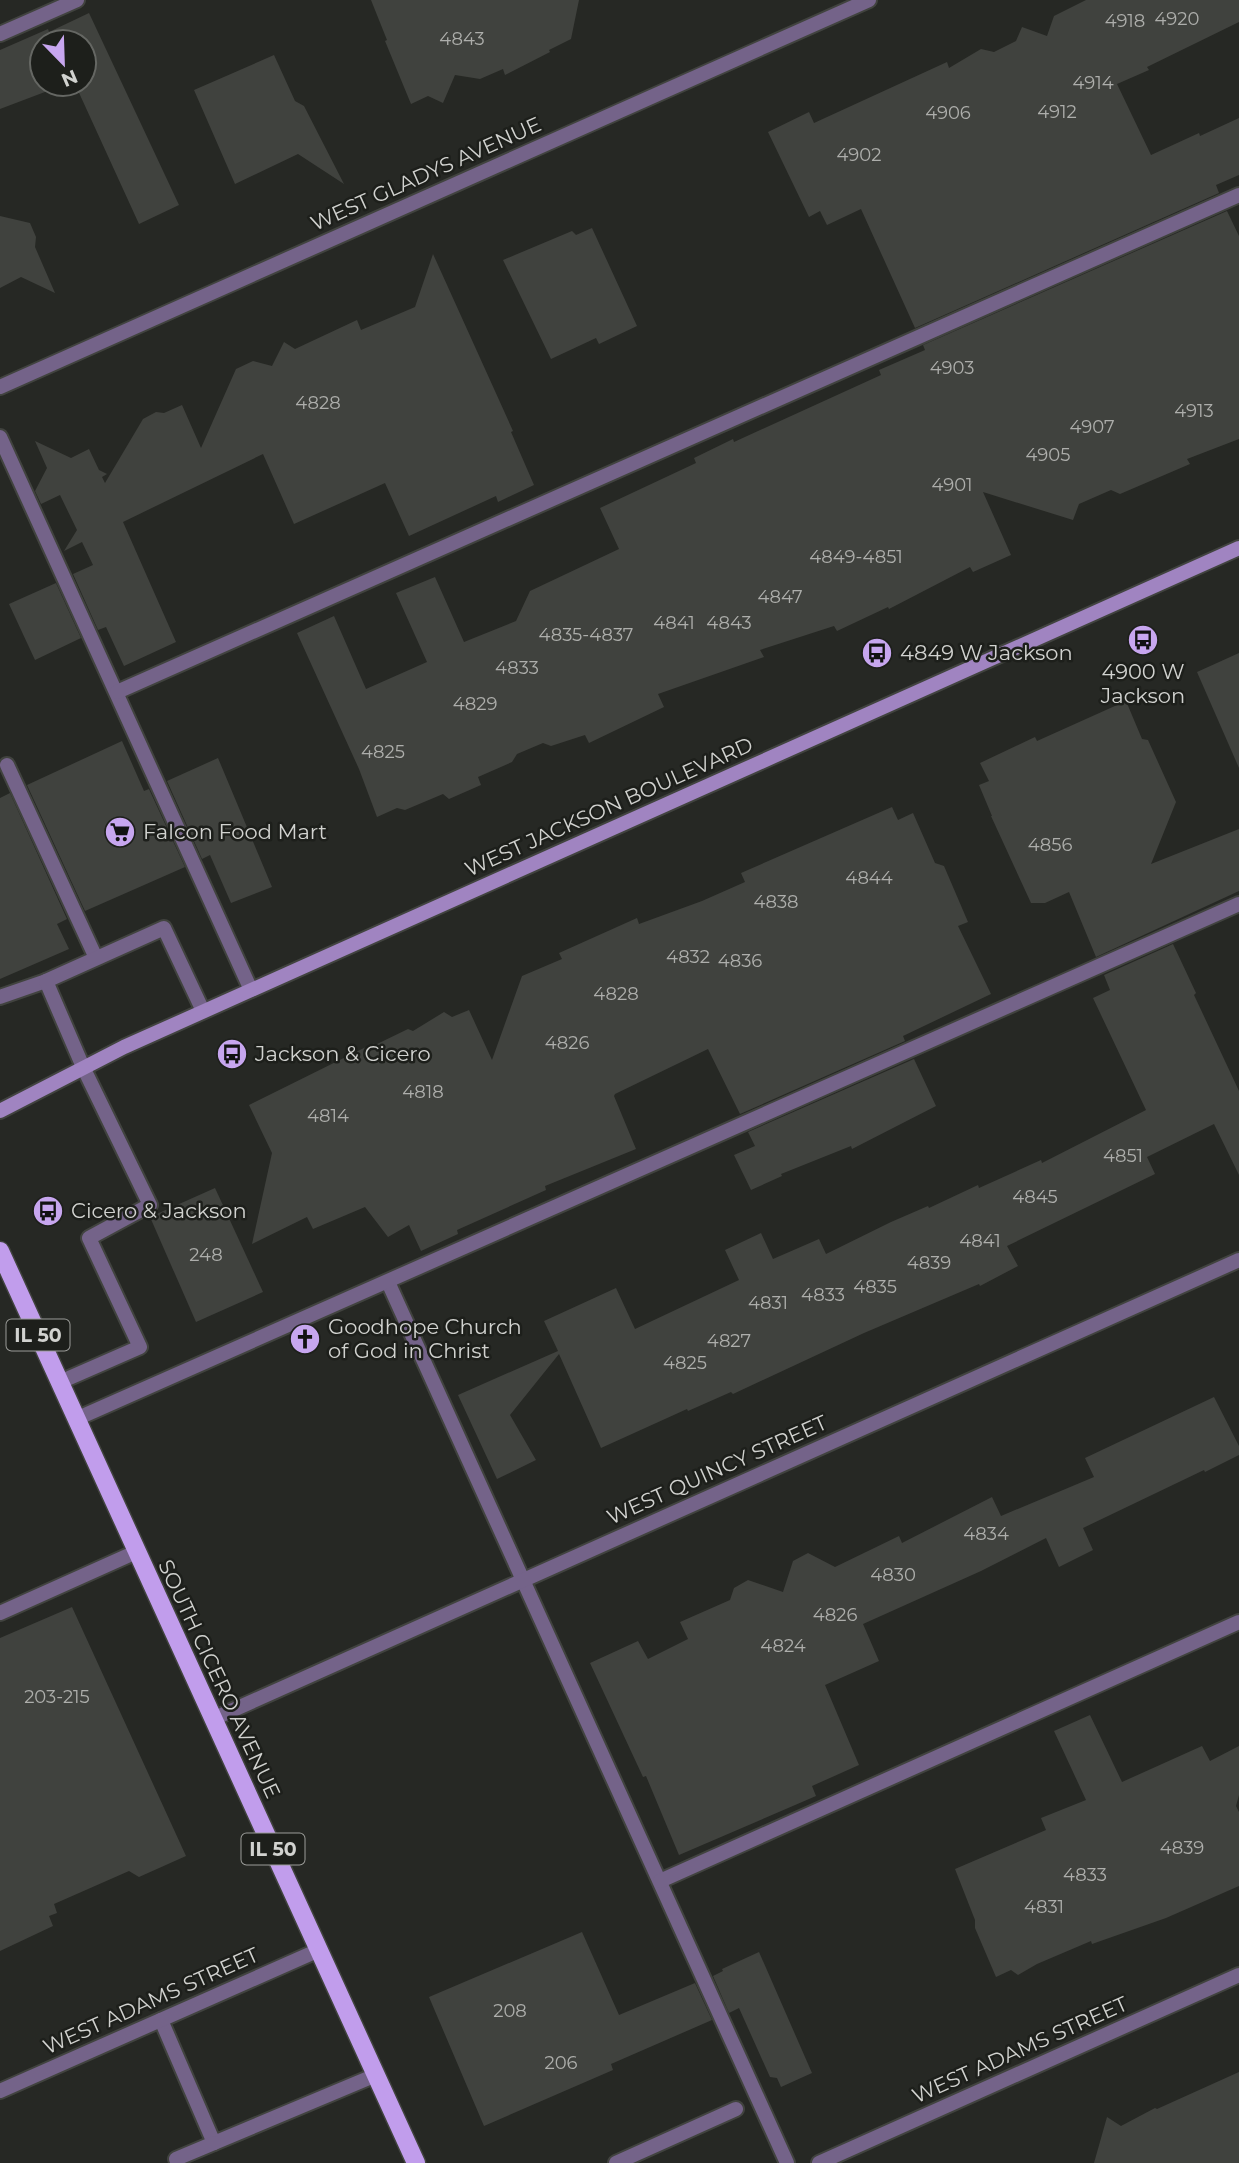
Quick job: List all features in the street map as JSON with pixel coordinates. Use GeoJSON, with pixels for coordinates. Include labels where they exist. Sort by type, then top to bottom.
{"type":"FeatureCollection","features":[{"type":"Feature","properties":{"kind":"main road","name":"SOUTH CICERO AVENUE"},"geometry":{"type":"LineString","coordinates":[[0,1251],[416,2163]]}},
{"type":"Feature","properties":{"kind":"street"},"geometry":{"type":"LineString","coordinates":[[0,34],[76,0]]}},
{"type":"Feature","properties":{"kind":"street","name":"WEST GLADYS AVENUE"},"geometry":{"type":"LineString","coordinates":[[0,387],[869,0]]}},
{"type":"Feature","properties":{"kind":"street"},"geometry":{"type":"LineString","coordinates":[[117,692],[1239,195]]}},
{"type":"Feature","properties":{"kind":"street"},"geometry":{"type":"LineString","coordinates":[[0,437],[251,990]]}},
{"type":"Feature","properties":{"kind":"street","name":"WEST JACKSON BOULEVARD"},"geometry":{"type":"LineString","coordinates":[[0,1111],[83,1067],[203,1011],[1239,548]]}},
{"type":"Feature","properties":{"kind":"street"},"geometry":{"type":"LineString","coordinates":[[7,765],[96,958]]}},
{"type":"Feature","properties":{"kind":"street"},"geometry":{"type":"LineString","coordinates":[[76,1419],[1239,904]]}},
{"type":"Feature","properties":{"kind":"street"},"geometry":{"type":"LineString","coordinates":[[0,997],[46,981],[164,928],[203,1011]]}},
{"type":"Feature","properties":{"kind":"street"},"geometry":{"type":"LineString","coordinates":[[46,981],[83,1067],[150,1205],[89,1238],[140,1347],[60,1382]]}},
{"type":"Feature","properties":{"kind":"street","name":"WEST QUINCY STREET"},"geometry":{"type":"LineString","coordinates":[[213,1719],[1239,1260]]}},
{"type":"Feature","properties":{"kind":"street"},"geometry":{"type":"LineString","coordinates":[[388,1282],[787,2163]]}},
{"type":"Feature","properties":{"kind":"street"},"geometry":{"type":"LineString","coordinates":[[0,1613],[136,1552]]}},
{"type":"Feature","properties":{"kind":"street"},"geometry":{"type":"LineString","coordinates":[[660,1881],[1239,1622]]}},
{"type":"Feature","properties":{"kind":"street","name":"WEST ADAMS STREET"},"geometry":{"type":"LineString","coordinates":[[0,2091],[318,1950]]}},
{"type":"Feature","properties":{"kind":"street","name":"WEST ADAMS STREET"},"geometry":{"type":"LineString","coordinates":[[819,2163],[1239,1975]]}},
{"type":"Feature","properties":{"kind":"street"},"geometry":{"type":"LineString","coordinates":[[161,2020],[214,2144]]}},
{"type":"Feature","properties":{"kind":"street"},"geometry":{"type":"LineString","coordinates":[[178,2163],[176,2160],[376,2075]]}},
{"type":"Feature","properties":{"kind":"street"},"geometry":{"type":"LineString","coordinates":[[616,2163],[736,2109]]}},
{"type":"Feature","properties":{"kind":"building"},"geometry":{"type":"Polygon","coordinates":[[[371,0],[579,0],[571,39],[549,50],[550,52],[505,75],[503,69],[480,79],[455,75],[443,103],[428,96],[411,104],[371,0]]]}},
{"type":"Feature","properties":{"kind":"building"},"geometry":{"type":"Polygon","coordinates":[[[1086,0],[1239,0],[1239,22],[1117,84],[1151,155],[1239,118],[1239,175],[1216,185],[1219,193],[915,328],[861,209],[827,225],[820,211],[809,217],[768,132],[809,112],[814,123],[947,62],[949,68],[981,49],[994,52],[1016,41],[1022,27],[1047,36],[1054,16],[1086,0]]]}},
{"type":"Feature","properties":{"kind":"building"},"geometry":{"type":"Polygon","coordinates":[[[89,13],[96,28],[57,28],[89,13]]]}},
{"type":"Feature","properties":{"kind":"building"},"geometry":{"type":"Polygon","coordinates":[[[98,32],[179,205],[139,224],[81,98],[98,98],[98,32]]]}},
{"type":"Feature","properties":{"kind":"building"},"geometry":{"type":"Polygon","coordinates":[[[28,38],[29,98],[0,109],[0,50],[28,38]]]}},
{"type":"Feature","properties":{"kind":"building"},"geometry":{"type":"Polygon","coordinates":[[[274,55],[295,101],[304,106],[344,184],[298,154],[235,184],[194,90],[274,55]]]}},
{"type":"Feature","properties":{"kind":"building"},"geometry":{"type":"Polygon","coordinates":[[[1227,211],[1239,236],[1239,439],[1187,459],[1190,464],[1120,494],[1111,490],[1079,504],[1073,520],[983,492],[1011,555],[973,572],[970,567],[889,609],[888,607],[837,631],[834,626],[760,650],[764,657],[658,694],[664,707],[589,743],[585,735],[551,746],[543,743],[517,754],[512,762],[478,777],[481,785],[449,799],[443,794],[405,810],[397,808],[377,817],[359,769],[297,633],[334,616],[366,689],[427,662],[396,593],[435,577],[464,642],[516,621],[530,591],[619,549],[600,508],[696,463],[694,458],[733,439],[734,442],[881,375],[879,370],[925,350],[923,345],[1227,211]]]}},
{"type":"Feature","properties":{"kind":"building"},"geometry":{"type":"Polygon","coordinates":[[[0,216],[30,223],[36,237],[35,247],[55,293],[21,277],[0,288],[0,216]]]}},
{"type":"Feature","properties":{"kind":"building"},"geometry":{"type":"Polygon","coordinates":[[[592,228],[637,326],[599,344],[596,338],[551,359],[503,260],[572,231],[576,235],[592,228]]]}},
{"type":"Feature","properties":{"kind":"building"},"geometry":{"type":"Polygon","coordinates":[[[433,254],[513,431],[511,432],[534,485],[498,502],[496,496],[409,536],[385,483],[294,524],[263,454],[123,522],[176,642],[124,666],[106,627],[98,630],[73,574],[93,565],[82,542],[64,551],[77,530],[60,495],[41,504],[35,491],[47,468],[35,441],[71,458],[89,449],[99,470],[107,474],[102,477],[105,483],[143,419],[156,412],[164,413],[182,405],[201,448],[236,369],[253,361],[272,366],[284,342],[295,349],[357,320],[361,330],[415,307],[433,254]]]}},
{"type":"Feature","properties":{"kind":"building"},"geometry":{"type":"Polygon","coordinates":[[[56,583],[81,638],[35,660],[9,604],[56,583]]]}},
{"type":"Feature","properties":{"kind":"building"},"geometry":{"type":"Polygon","coordinates":[[[1239,653],[1239,768],[1197,672],[1239,653]]]}},
{"type":"Feature","properties":{"kind":"building"},"geometry":{"type":"Polygon","coordinates":[[[1126,701],[1142,739],[1148,740],[1176,802],[1151,864],[1239,829],[1239,891],[1096,957],[1069,892],[1045,903],[1031,903],[979,785],[989,781],[980,763],[1035,737],[1037,741],[1126,701]]]}},
{"type":"Feature","properties":{"kind":"building","name":"Falcon Food Mart"},"geometry":{"type":"Polygon","coordinates":[[[122,741],[144,791],[149,789],[185,867],[85,911],[27,785],[122,741]]]}},
{"type":"Feature","properties":{"kind":"building"},"geometry":{"type":"Polygon","coordinates":[[[218,758],[272,887],[231,903],[210,855],[202,859],[167,781],[218,758]]]}},
{"type":"Feature","properties":{"kind":"building"},"geometry":{"type":"Polygon","coordinates":[[[10,793],[67,919],[57,924],[69,949],[0,979],[0,798],[10,793]]]}},
{"type":"Feature","properties":{"kind":"building"},"geometry":{"type":"Polygon","coordinates":[[[892,807],[898,820],[913,813],[935,863],[944,866],[968,922],[958,926],[991,994],[903,1036],[905,1041],[740,1114],[708,1049],[615,1094],[636,1149],[545,1186],[546,1190],[457,1230],[458,1234],[421,1251],[409,1225],[388,1237],[365,1207],[313,1229],[307,1217],[252,1244],[272,1153],[249,1105],[374,1043],[375,1045],[408,1029],[413,1031],[444,1012],[452,1017],[469,1010],[492,1060],[522,976],[562,959],[559,953],[637,918],[639,924],[745,882],[741,873],[892,807]]]}},
{"type":"Feature","properties":{"kind":"building"},"geometry":{"type":"Polygon","coordinates":[[[1173,944],[1239,1091],[1239,1175],[1214,1124],[1147,1157],[1155,1174],[1007,1246],[1018,1266],[980,1286],[979,1284],[864,1333],[733,1394],[731,1392],[688,1411],[687,1409],[601,1448],[559,1354],[510,1415],[536,1460],[497,1479],[458,1395],[558,1351],[544,1321],[616,1288],[635,1329],[739,1280],[725,1250],[761,1233],[773,1259],[819,1239],[826,1254],[928,1206],[929,1208],[978,1185],[979,1188],[1041,1160],[1042,1163],[1146,1110],[1093,998],[1110,990],[1104,975],[1173,944]]]}},
{"type":"Feature","properties":{"kind":"building"},"geometry":{"type":"Polygon","coordinates":[[[914,1059],[936,1106],[852,1149],[851,1146],[781,1174],[782,1176],[751,1190],[734,1155],[755,1146],[748,1132],[914,1059]]]}},
{"type":"Feature","properties":{"kind":"building"},"geometry":{"type":"Polygon","coordinates":[[[215,1188],[263,1292],[196,1322],[150,1217],[215,1188]]]}},
{"type":"Feature","properties":{"kind":"building"},"geometry":{"type":"Polygon","coordinates":[[[1214,1397],[1239,1446],[1239,1455],[1083,1528],[1093,1550],[1059,1567],[1046,1538],[981,1571],[863,1624],[879,1661],[825,1685],[859,1765],[812,1786],[816,1796],[679,1855],[646,1776],[643,1777],[590,1663],[638,1641],[648,1659],[688,1639],[680,1622],[730,1600],[734,1588],[748,1580],[783,1592],[793,1561],[808,1553],[835,1567],[899,1536],[902,1543],[992,1497],[1001,1516],[1094,1477],[1085,1458],[1214,1397]]]}},
{"type":"Feature","properties":{"kind":"building"},"geometry":{"type":"Polygon","coordinates":[[[72,1607],[186,1856],[139,1877],[129,1871],[54,1904],[57,1913],[49,1916],[53,1926],[0,1951],[0,1638],[72,1607]]]}},
{"type":"Feature","properties":{"kind":"building"},"geometry":{"type":"Polygon","coordinates":[[[1090,1715],[1122,1782],[1202,1746],[1210,1761],[1239,1746],[1239,1795],[1236,1806],[1239,1812],[1239,1886],[1166,1918],[1092,1944],[1091,1941],[1018,1975],[1011,1970],[996,1977],[975,1928],[975,1920],[955,1869],[1046,1830],[1041,1818],[1086,1800],[1054,1731],[1090,1715]]]}},
{"type":"Feature","properties":{"kind":"building"},"geometry":{"type":"Polygon","coordinates":[[[582,1932],[619,2015],[695,1983],[712,2020],[611,2064],[613,2070],[484,2126],[429,1997],[582,1932]]]}},
{"type":"Feature","properties":{"kind":"building"},"geometry":{"type":"Polygon","coordinates":[[[759,1952],[812,2073],[781,2087],[777,2078],[770,2077],[739,2008],[729,2013],[713,1976],[759,1952]]]}},
{"type":"Feature","properties":{"kind":"building"},"geometry":{"type":"Polygon","coordinates":[[[1239,2072],[1239,2163],[1094,2163],[1107,2117],[1121,2126],[1155,2108],[1239,2072]]]}},
{"type":"Feature","properties":{"kind":"place","name":"4900 W Jackson"},"geometry":{"type":"Point","coordinates":[1143,640]}},
{"type":"Feature","properties":{"kind":"place","name":"4849 W Jackson"},"geometry":{"type":"Point","coordinates":[877,653]}},
{"type":"Feature","properties":{"kind":"place","name":"Falcon Food Mart"},"geometry":{"type":"Point","coordinates":[120,832]}},
{"type":"Feature","properties":{"kind":"place","name":"Jackson & Cicero"},"geometry":{"type":"Point","coordinates":[232,1054]}},
{"type":"Feature","properties":{"kind":"place","name":"Cicero & Jackson"},"geometry":{"type":"Point","coordinates":[48,1211]}},
{"type":"Feature","properties":{"kind":"place","name":"Goodhope Church of God in Christ"},"geometry":{"type":"Point","coordinates":[305,1339]}}]}
